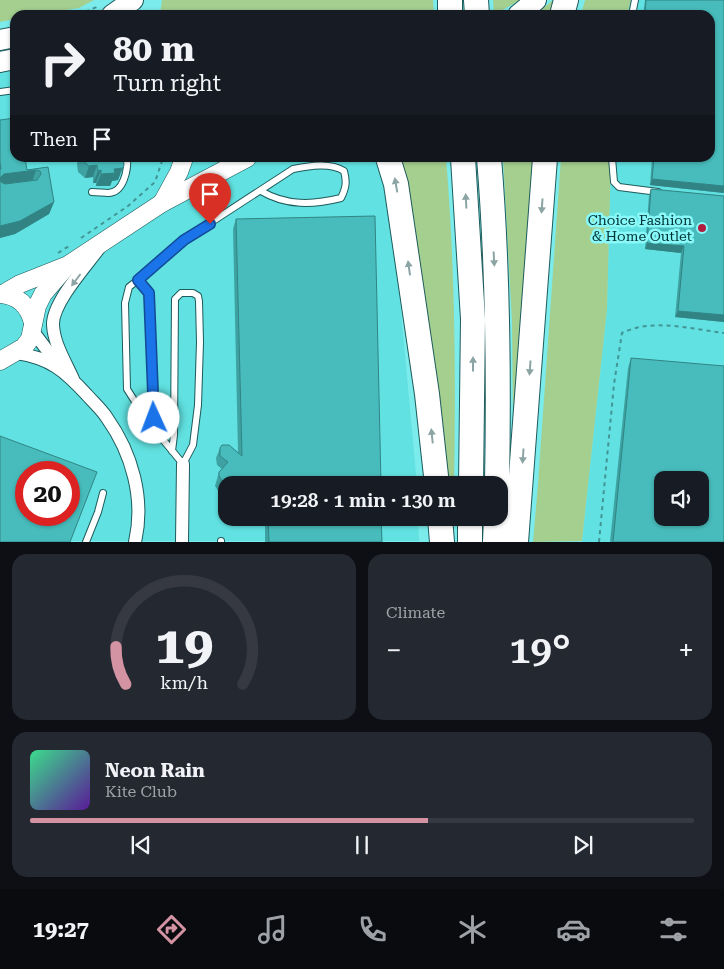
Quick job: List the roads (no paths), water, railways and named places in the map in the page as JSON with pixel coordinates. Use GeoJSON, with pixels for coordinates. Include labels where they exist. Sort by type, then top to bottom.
{"type":"FeatureCollection","features":[{"type":"Feature","properties":{"kind":"highway"},"geometry":{"type":"LineString","coordinates":[[389,162],[396,184],[427,394],[436,476]]}},
{"type":"Feature","properties":{"kind":"highway"},"geometry":{"type":"LineString","coordinates":[[463,162],[473,319],[471,476]]}},
{"type":"Feature","properties":{"kind":"highway"},"geometry":{"type":"LineString","coordinates":[[488,162],[497,324],[497,476]]}},
{"type":"Feature","properties":{"kind":"highway"},"geometry":{"type":"LineString","coordinates":[[516,542],[545,162]]}},
{"type":"Feature","properties":{"kind":"highway"},"geometry":{"type":"LineString","coordinates":[[441,526],[442,542]]}},
{"type":"Feature","properties":{"kind":"highway"},"geometry":{"type":"LineString","coordinates":[[470,526],[470,542]]}},
{"type":"Feature","properties":{"kind":"highway"},"geometry":{"type":"LineString","coordinates":[[495,542],[496,526]]}},
{"type":"Feature","properties":{"kind":"main road"},"geometry":{"type":"LineString","coordinates":[[107,9],[133,0]]}},
{"type":"Feature","properties":{"kind":"main road"},"geometry":{"type":"LineString","coordinates":[[524,10],[536,0]]}},
{"type":"Feature","properties":{"kind":"street"},"geometry":{"type":"LineString","coordinates":[[162,203],[183,162]]}},
{"type":"Feature","properties":{"kind":"street"},"geometry":{"type":"LineString","coordinates":[[2,294],[63,259],[105,241],[162,203],[239,162]]}},
{"type":"Feature","properties":{"kind":"street"},"geometry":{"type":"LineString","coordinates":[[74,381],[56,339],[53,324],[55,313],[65,295],[105,241]]}},
{"type":"Feature","properties":{"kind":"street"},"geometry":{"type":"LineString","coordinates":[[6,357],[24,347],[30,339],[37,306],[63,259]]}},
{"type":"Feature","properties":{"kind":"street"},"geometry":{"type":"LineString","coordinates":[[2,294],[20,300],[31,314],[33,327],[55,365],[74,381],[106,417],[127,453],[136,482],[139,510],[135,542]]}},
{"type":"Feature","properties":{"kind":"street"},"geometry":{"type":"LineString","coordinates":[[6,357],[55,365]]}},
{"type":"Feature","properties":{"kind":"street"},"geometry":{"type":"LineString","coordinates":[[182,542],[183,464]]}},
{"type":"Feature","properties":{"kind":"lane"},"geometry":{"type":"LineString","coordinates":[[92,192],[108,193],[116,190],[120,186],[128,168],[127,162]]}},
{"type":"Feature","properties":{"kind":"lane"},"geometry":{"type":"LineString","coordinates":[[612,162],[614,182],[619,187],[668,192]]}},
{"type":"Feature","properties":{"kind":"lane"},"geometry":{"type":"LineString","coordinates":[[172,451],[174,435],[175,299],[181,293],[193,293],[198,296],[200,342],[198,405],[193,445],[183,464],[172,451],[146,419],[127,389],[125,303],[128,287],[184,240],[293,169],[307,166],[337,167],[344,171],[346,180],[346,188],[341,198],[327,201],[299,204],[261,191]]}},
{"type":"Feature","properties":{"kind":"lane"},"geometry":{"type":"LineString","coordinates":[[138,280],[149,293],[154,418],[163,440]]}},
{"type":"Feature","properties":{"kind":"lane"},"geometry":{"type":"LineString","coordinates":[[86,542],[103,494]]}},
{"type":"Feature","properties":{"kind":"place","name":"Choice Fashion & Home Outlet"},"geometry":{"type":"Point","coordinates":[702,228]}}]}
